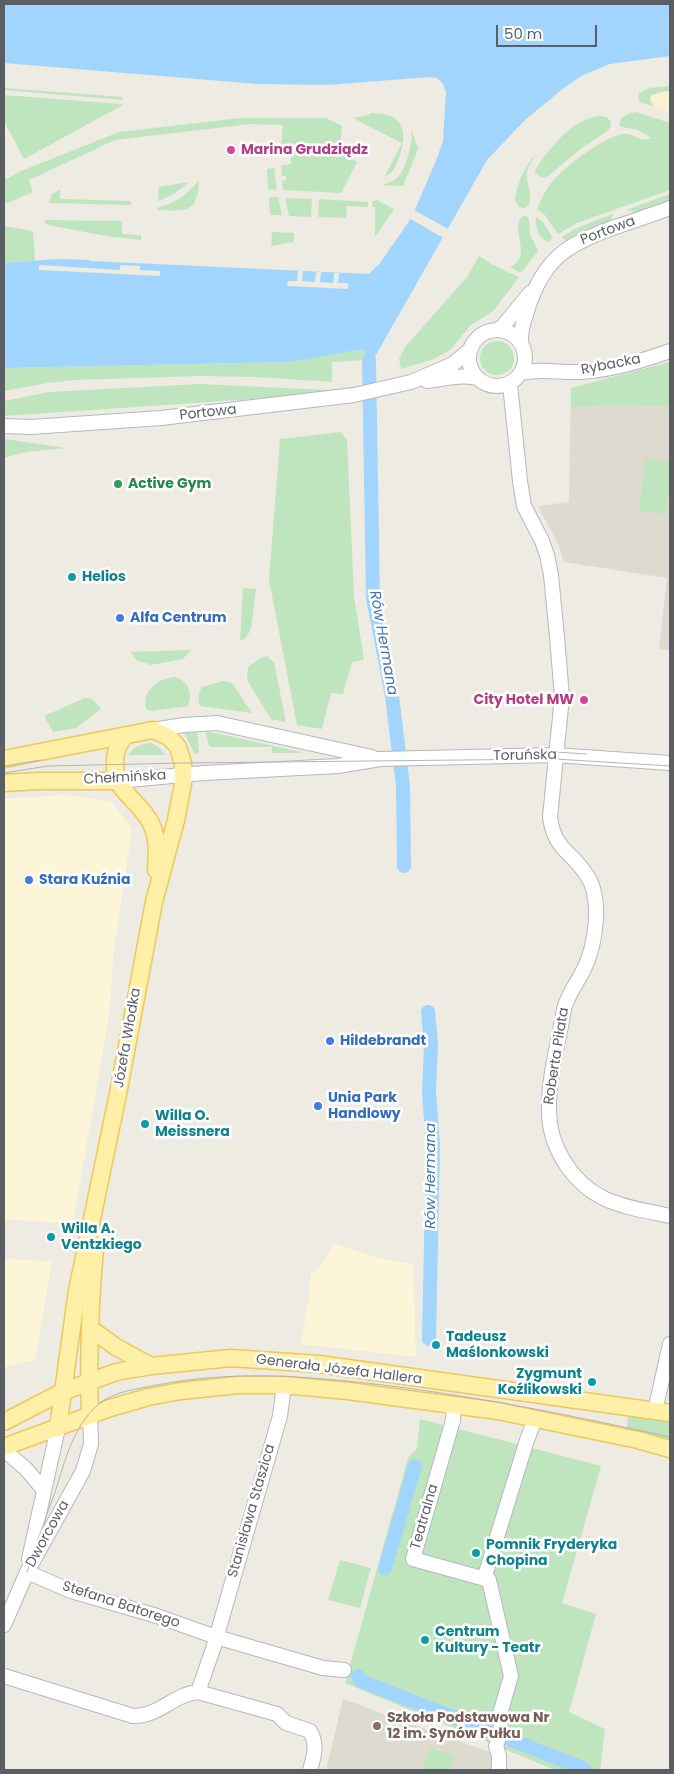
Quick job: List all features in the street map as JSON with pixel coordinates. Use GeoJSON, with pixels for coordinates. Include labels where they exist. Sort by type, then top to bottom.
{"type":"FeatureCollection","features":[{"type":"Feature","properties":{"kind":"main road"},"geometry":{"type":"LineString","coordinates":[[4,759],[153,730]]}},
{"type":"Feature","properties":{"kind":"main road","name":"Chełmińska"},"geometry":{"type":"LineString","coordinates":[[153,730],[169,737],[178,747],[182,758],[184,775]]}},
{"type":"Feature","properties":{"kind":"main road"},"geometry":{"type":"LineString","coordinates":[[118,781],[115,771],[115,754],[118,745],[125,736]]}},
{"type":"Feature","properties":{"kind":"main road","name":"Józefa Włodka"},"geometry":{"type":"LineString","coordinates":[[58,1428],[77,1291],[102,1173],[154,902],[176,820],[184,775]]}},
{"type":"Feature","properties":{"kind":"main road","name":"Chełmińska"},"geometry":{"type":"LineString","coordinates":[[4,783],[118,781]]}},
{"type":"Feature","properties":{"kind":"main road","name":"Józefa Włodka"},"geometry":{"type":"LineString","coordinates":[[118,781],[140,806],[152,827],[156,842],[157,859],[154,902]]}},
{"type":"Feature","properties":{"kind":"main road","name":"Józefa Włodka"},"geometry":{"type":"LineString","coordinates":[[90,1416],[88,1381],[91,1295],[102,1173]]}},
{"type":"Feature","properties":{"kind":"main road"},"geometry":{"type":"LineString","coordinates":[[91,1329],[116,1347],[151,1366]]}},
{"type":"Feature","properties":{"kind":"main road","name":"Generała Józefa Hallera"},"geometry":{"type":"LineString","coordinates":[[4,1422],[62,1392],[116,1372],[151,1366],[231,1358],[274,1360],[370,1371],[663,1412]]}},
{"type":"Feature","properties":{"kind":"main road","name":"Generała Józefa Hallera"},"geometry":{"type":"LineString","coordinates":[[4,1449],[110,1408],[148,1397],[181,1391],[238,1385],[284,1385],[348,1390],[498,1411],[638,1440],[670,1449]]}},
{"type":"Feature","properties":{"kind":"street","name":"Portowa"},"geometry":{"type":"LineString","coordinates":[[497,330],[503,326],[535,287],[551,263],[574,244],[593,235],[670,208]]}},
{"type":"Feature","properties":{"kind":"street","name":"Portowa"},"geometry":{"type":"LineString","coordinates":[[520,342],[520,334],[535,287]]}},
{"type":"Feature","properties":{"kind":"street"},"geometry":{"type":"LineString","coordinates":[[497,330],[513,335],[520,342],[525,356],[522,373],[510,384],[496,387],[477,378],[470,364],[470,349],[481,335],[497,330]]}},
{"type":"Feature","properties":{"kind":"street","name":"Portowa"},"geometry":{"type":"LineString","coordinates":[[4,426],[31,427],[161,418],[354,395],[411,382],[453,364],[470,349]]}},
{"type":"Feature","properties":{"kind":"street","name":"Rybacka"},"geometry":{"type":"LineString","coordinates":[[522,373],[540,370],[593,371],[670,352]]}},
{"type":"Feature","properties":{"kind":"street","name":"Portowa"},"geometry":{"type":"LineString","coordinates":[[411,382],[468,376],[477,378]]}},
{"type":"Feature","properties":{"kind":"street","name":"Roberta Piłata"},"geometry":{"type":"LineString","coordinates":[[510,384],[524,506],[542,541],[551,575],[562,697],[555,755],[550,816],[551,827],[554,837],[560,846],[587,875],[596,895],[597,908],[587,962],[564,1008],[549,1103],[552,1136],[564,1163],[573,1175],[593,1192],[621,1205],[670,1216]]}},
{"type":"Feature","properties":{"kind":"street","name":"Toruńska"},"geometry":{"type":"LineString","coordinates":[[153,730],[184,724],[217,723],[380,759]]}},
{"type":"Feature","properties":{"kind":"street","name":"Toruńska"},"geometry":{"type":"LineString","coordinates":[[184,775],[338,766],[380,759],[413,758],[555,755],[670,763]]}},
{"type":"Feature","properties":{"kind":"street","name":"Chełmińska"},"geometry":{"type":"LineString","coordinates":[[118,781],[184,775]]}},
{"type":"Feature","properties":{"kind":"street"},"geometry":{"type":"LineString","coordinates":[[663,1412],[670,1344]]}},
{"type":"Feature","properties":{"kind":"street","name":"Stanisława Staszica"},"geometry":{"type":"LineString","coordinates":[[216,1637],[280,1416],[284,1385]]}},
{"type":"Feature","properties":{"kind":"street","name":"Teatralna"},"geometry":{"type":"LineString","coordinates":[[454,1405],[453,1420],[413,1559],[484,1579]]}},
{"type":"Feature","properties":{"kind":"street","name":"Dworcowa"},"geometry":{"type":"LineString","coordinates":[[27,1572],[83,1471],[91,1444],[90,1416]]}},
{"type":"Feature","properties":{"kind":"street"},"geometry":{"type":"LineString","coordinates":[[499,1770],[499,1756],[496,1746],[501,1732],[500,1714],[511,1676],[489,1580],[484,1579],[535,1419]]}},
{"type":"Feature","properties":{"kind":"street","name":"Dworcowa"},"geometry":{"type":"LineString","coordinates":[[27,1572],[43,1489],[58,1428]]}},
{"type":"Feature","properties":{"kind":"street"},"geometry":{"type":"LineString","coordinates":[[4,1449],[26,1469],[43,1489]]}},
{"type":"Feature","properties":{"kind":"street"},"geometry":{"type":"LineString","coordinates":[[4,1625],[27,1572]]}},
{"type":"Feature","properties":{"kind":"street","name":"Stefana Batorego"},"geometry":{"type":"LineString","coordinates":[[27,1572],[71,1591],[157,1616],[216,1637],[323,1668],[344,1670]]}},
{"type":"Feature","properties":{"kind":"street"},"geometry":{"type":"LineString","coordinates":[[198,1692],[216,1637]]}},
{"type":"Feature","properties":{"kind":"street"},"geometry":{"type":"LineString","coordinates":[[4,1676],[133,1716],[153,1713],[189,1693],[198,1692],[277,1714],[286,1723],[310,1731],[315,1739],[315,1751],[310,1770]]}},
{"type":"Feature","properties":{"kind":"shaded area"},"geometry":{"type":"Polygon","coordinates":[[[670,362],[670,650],[659,649],[667,578],[564,562],[557,542],[538,506],[569,502],[571,388],[670,362]]]}},
{"type":"Feature","properties":{"kind":"shaded area"},"geometry":{"type":"Polygon","coordinates":[[[65,795],[111,801],[132,829],[113,957],[110,1009],[73,1224],[4,1219],[4,799],[65,795]]]}},
{"type":"Feature","properties":{"kind":"shaded area"},"geometry":{"type":"Polygon","coordinates":[[[333,1243],[374,1257],[413,1264],[416,1357],[301,1344],[309,1298],[311,1273],[318,1269],[329,1253],[333,1243]]]}},
{"type":"Feature","properties":{"kind":"shaded area"},"geometry":{"type":"Polygon","coordinates":[[[4,1259],[52,1261],[35,1360],[4,1367],[4,1259]]]}},
{"type":"Feature","properties":{"kind":"shaded area","name":"Szkoła Podstawowa Nr 12 im. Synów Pułku"},"geometry":{"type":"Polygon","coordinates":[[[343,1699],[492,1753],[492,1770],[326,1770],[343,1699]]]}},
{"type":"Feature","properties":{"kind":"green space"},"geometry":{"type":"Polygon","coordinates":[[[670,86],[670,91],[657,93],[651,103],[654,106],[641,103],[638,99],[639,93],[649,88],[670,86]]]}},
{"type":"Feature","properties":{"kind":"green space"},"geometry":{"type":"Polygon","coordinates":[[[4,88],[123,97],[123,100],[4,90],[4,88]]]}},
{"type":"Feature","properties":{"kind":"green space"},"geometry":{"type":"Polygon","coordinates":[[[4,95],[123,105],[24,159],[4,121],[4,95]]]}},
{"type":"Feature","properties":{"kind":"green space"},"geometry":{"type":"Polygon","coordinates":[[[636,112],[670,123],[670,190],[577,223],[558,234],[545,215],[537,209],[547,188],[575,161],[605,141],[623,134],[630,134],[643,139],[652,138],[637,130],[619,126],[621,118],[636,112]]]}},
{"type":"Feature","properties":{"kind":"green space"},"geometry":{"type":"Polygon","coordinates":[[[370,113],[389,115],[400,124],[403,130],[402,147],[397,164],[392,172],[383,177],[402,143],[353,118],[369,115],[370,113]]]}},
{"type":"Feature","properties":{"kind":"green space"},"geometry":{"type":"Polygon","coordinates":[[[598,116],[606,117],[611,121],[610,128],[607,131],[578,151],[547,177],[537,175],[535,170],[561,137],[578,124],[598,116]]]}},
{"type":"Feature","properties":{"kind":"green space"},"geometry":{"type":"Polygon","coordinates":[[[241,118],[326,118],[342,126],[340,153],[357,162],[341,193],[283,190],[282,181],[286,180],[286,176],[282,176],[281,166],[291,164],[291,153],[280,154],[283,125],[250,124],[115,140],[29,180],[33,192],[4,203],[4,180],[21,171],[119,132],[241,118]]]}},
{"type":"Feature","properties":{"kind":"green space"},"geometry":{"type":"Polygon","coordinates":[[[411,128],[418,149],[403,186],[382,185],[397,178],[400,174],[410,147],[411,128]]]}},
{"type":"Feature","properties":{"kind":"green space"},"geometry":{"type":"Polygon","coordinates":[[[536,154],[527,173],[530,201],[525,208],[519,207],[515,201],[519,182],[536,154]]]}},
{"type":"Feature","properties":{"kind":"green space"},"geometry":{"type":"Polygon","coordinates":[[[274,168],[277,190],[268,189],[267,169],[274,168]]]}},
{"type":"Feature","properties":{"kind":"green space"},"geometry":{"type":"Polygon","coordinates":[[[199,180],[198,191],[193,205],[175,211],[157,210],[157,208],[175,201],[185,194],[199,180]]]}},
{"type":"Feature","properties":{"kind":"green space"},"geometry":{"type":"Polygon","coordinates":[[[189,182],[174,194],[158,201],[159,187],[189,182]]]}},
{"type":"Feature","properties":{"kind":"green space"},"geometry":{"type":"Polygon","coordinates":[[[60,190],[60,199],[131,201],[131,205],[49,203],[52,194],[60,190]]]}},
{"type":"Feature","properties":{"kind":"green space"},"geometry":{"type":"Polygon","coordinates":[[[670,194],[670,200],[636,212],[626,210],[670,194]]]}},
{"type":"Feature","properties":{"kind":"green space"},"geometry":{"type":"Polygon","coordinates":[[[269,197],[278,197],[282,215],[270,215],[269,197]]]}},
{"type":"Feature","properties":{"kind":"green space"},"geometry":{"type":"Polygon","coordinates":[[[285,198],[312,199],[311,217],[289,216],[285,198]]]}},
{"type":"Feature","properties":{"kind":"green space"},"geometry":{"type":"Polygon","coordinates":[[[319,199],[368,202],[368,207],[347,206],[346,218],[318,217],[319,199]]]}},
{"type":"Feature","properties":{"kind":"green space"},"geometry":{"type":"Polygon","coordinates":[[[377,200],[394,209],[375,237],[375,207],[372,207],[372,202],[377,200]]]}},
{"type":"Feature","properties":{"kind":"green space"},"geometry":{"type":"Polygon","coordinates":[[[613,214],[611,220],[587,229],[566,241],[561,237],[579,227],[613,214]]]}},
{"type":"Feature","properties":{"kind":"green space"},"geometry":{"type":"Polygon","coordinates":[[[526,215],[529,219],[530,234],[538,251],[521,273],[510,267],[517,263],[520,257],[519,223],[521,217],[526,215]]]}},
{"type":"Feature","properties":{"kind":"green space"},"geometry":{"type":"Polygon","coordinates":[[[536,217],[542,221],[553,238],[548,242],[538,232],[536,217]]]}},
{"type":"Feature","properties":{"kind":"green space"},"geometry":{"type":"Polygon","coordinates":[[[46,220],[122,221],[122,234],[141,235],[141,240],[106,236],[48,225],[44,223],[46,220]]]}},
{"type":"Feature","properties":{"kind":"green space"},"geometry":{"type":"Polygon","coordinates":[[[4,226],[33,231],[35,261],[4,263],[4,226]]]}},
{"type":"Feature","properties":{"kind":"green space"},"geometry":{"type":"Polygon","coordinates":[[[272,232],[294,233],[294,242],[271,246],[272,232]]]}},
{"type":"Feature","properties":{"kind":"green space"},"geometry":{"type":"Polygon","coordinates":[[[479,256],[491,264],[519,277],[494,310],[470,326],[450,350],[434,359],[401,369],[399,359],[405,347],[467,277],[479,256]]]}},
{"type":"Feature","properties":{"kind":"green space"},"geometry":{"type":"Polygon","coordinates":[[[497,341],[509,346],[514,358],[509,370],[497,375],[485,370],[480,358],[485,346],[497,341]]]}},
{"type":"Feature","properties":{"kind":"green space"},"geometry":{"type":"Polygon","coordinates":[[[364,349],[366,360],[332,362],[332,382],[256,377],[199,376],[76,380],[4,391],[4,368],[289,362],[364,349]]]}},
{"type":"Feature","properties":{"kind":"green space"},"geometry":{"type":"Polygon","coordinates":[[[670,362],[670,406],[611,405],[571,407],[571,388],[670,362]]]}},
{"type":"Feature","properties":{"kind":"green space"},"geometry":{"type":"Polygon","coordinates":[[[200,384],[329,390],[332,392],[4,416],[4,401],[49,392],[200,384]]]}},
{"type":"Feature","properties":{"kind":"green space"},"geometry":{"type":"Polygon","coordinates":[[[341,432],[347,440],[354,596],[364,660],[352,662],[343,694],[331,693],[322,729],[297,725],[269,580],[280,439],[341,432]]]}},
{"type":"Feature","properties":{"kind":"green space"},"geometry":{"type":"Polygon","coordinates":[[[4,439],[66,448],[26,452],[4,458],[4,439]]]}},
{"type":"Feature","properties":{"kind":"green space"},"geometry":{"type":"Polygon","coordinates":[[[645,459],[670,462],[670,484],[666,514],[639,511],[645,459]]]}},
{"type":"Feature","properties":{"kind":"green space"},"geometry":{"type":"Polygon","coordinates":[[[243,588],[256,589],[251,629],[246,638],[240,641],[243,588]]]}},
{"type":"Feature","properties":{"kind":"green space"},"geometry":{"type":"Polygon","coordinates":[[[191,650],[183,659],[151,665],[136,660],[131,652],[191,650]]]}},
{"type":"Feature","properties":{"kind":"green space"},"geometry":{"type":"Polygon","coordinates":[[[267,656],[274,662],[286,722],[271,719],[247,680],[248,667],[267,656]]]}},
{"type":"Feature","properties":{"kind":"green space"},"geometry":{"type":"Polygon","coordinates":[[[175,677],[184,682],[189,689],[188,706],[147,710],[146,697],[152,687],[162,680],[175,677]]]}},
{"type":"Feature","properties":{"kind":"green space"},"geometry":{"type":"Polygon","coordinates":[[[223,681],[232,683],[252,713],[200,706],[199,696],[202,687],[223,681]]]}},
{"type":"Feature","properties":{"kind":"green space"},"geometry":{"type":"Polygon","coordinates":[[[85,698],[92,699],[101,709],[76,728],[53,732],[44,716],[85,698]]]}},
{"type":"Feature","properties":{"kind":"green space"},"geometry":{"type":"Polygon","coordinates":[[[206,731],[301,752],[272,753],[272,747],[211,747],[208,744],[206,731]]]}},
{"type":"Feature","properties":{"kind":"green space"},"geometry":{"type":"Polygon","coordinates":[[[197,732],[199,752],[195,754],[184,733],[197,732]]]}},
{"type":"Feature","properties":{"kind":"green space"},"geometry":{"type":"Polygon","coordinates":[[[150,743],[159,747],[165,755],[128,755],[138,746],[150,743]]]}},
{"type":"Feature","properties":{"kind":"green space"},"geometry":{"type":"Polygon","coordinates":[[[628,1415],[670,1420],[670,1441],[627,1431],[628,1415]]]}},
{"type":"Feature","properties":{"kind":"green space"},"geometry":{"type":"Polygon","coordinates":[[[420,1419],[601,1466],[562,1603],[596,1614],[569,1712],[605,1729],[600,1770],[555,1770],[345,1683],[408,1458],[417,1448],[420,1419]]]}},
{"type":"Feature","properties":{"kind":"green space"},"geometry":{"type":"Polygon","coordinates":[[[340,1560],[371,1568],[360,1608],[328,1600],[340,1560]]]}},
{"type":"Feature","properties":{"kind":"green space"},"geometry":{"type":"Polygon","coordinates":[[[430,1748],[455,1756],[451,1770],[423,1770],[430,1748]]]}},
{"type":"Feature","properties":{"kind":"sand"},"geometry":{"type":"Polygon","coordinates":[[[670,91],[670,111],[654,106],[650,100],[651,95],[670,91]]]}},
{"type":"Feature","properties":{"kind":"water"},"geometry":{"type":"Polygon","coordinates":[[[4,4],[670,4],[670,56],[610,64],[583,75],[526,119],[487,160],[373,360],[366,360],[364,349],[290,362],[4,368],[4,263],[57,259],[369,274],[380,263],[412,217],[437,158],[443,141],[446,92],[443,84],[437,78],[429,77],[327,85],[258,84],[4,63],[4,4]]]}},
{"type":"Feature","properties":{"kind":"pier"},"geometry":{"type":"Polygon","coordinates":[[[414,210],[450,230],[445,239],[409,218],[414,210]]]}},
{"type":"Feature","properties":{"kind":"pier"},"geometry":{"type":"Polygon","coordinates":[[[39,265],[120,270],[120,265],[140,266],[140,270],[160,271],[160,276],[39,270],[39,265]]]}},
{"type":"Feature","properties":{"kind":"pier"},"geometry":{"type":"Polygon","coordinates":[[[298,271],[303,271],[302,281],[315,282],[316,272],[321,272],[320,282],[333,283],[334,273],[339,273],[338,283],[348,283],[348,289],[287,286],[288,281],[297,281],[298,271]]]}},
{"type":"Feature","properties":{"kind":"waterway","name":"Rów Hermana"},"geometry":{"type":"LineString","coordinates":[[369,360],[373,598],[392,696],[403,786],[404,866]]}},
{"type":"Feature","properties":{"kind":"waterway","name":"Rów Hermana"},"geometry":{"type":"LineString","coordinates":[[428,1012],[431,1044],[429,1093],[433,1145],[429,1339]]}},
{"type":"Feature","properties":{"kind":"waterway","name":"Rów Hermana"},"geometry":{"type":"LineString","coordinates":[[385,1568],[415,1466]]}},
{"type":"Feature","properties":{"kind":"waterway","name":"Rów Hermana"},"geometry":{"type":"LineString","coordinates":[[358,1676],[361,1681],[585,1770]]}},
{"type":"Feature","properties":{"kind":"tram line"},"geometry":{"type":"LineString","coordinates":[[521,753],[555,752],[586,754]]}},
{"type":"Feature","properties":{"kind":"tram line"},"geometry":{"type":"LineString","coordinates":[[4,773],[48,766],[555,759],[670,766]]}},
{"type":"Feature","properties":{"kind":"tram line"},"geometry":{"type":"LineString","coordinates":[[4,766],[41,760]]}},
{"type":"Feature","properties":{"kind":"tram line"},"geometry":{"type":"LineString","coordinates":[[27,1572],[76,1433],[99,1404],[112,1396],[134,1389],[214,1377],[270,1376],[326,1379],[383,1385],[491,1401],[670,1437]]}},
{"type":"Feature","properties":{"kind":"place","name":"Marina Grudziądz"},"geometry":{"type":"Point","coordinates":[231,150]}},
{"type":"Feature","properties":{"kind":"place","name":"Active Gym"},"geometry":{"type":"Point","coordinates":[118,484]}},
{"type":"Feature","properties":{"kind":"place","name":"Helios"},"geometry":{"type":"Point","coordinates":[72,577]}},
{"type":"Feature","properties":{"kind":"place","name":"Alfa Centrum"},"geometry":{"type":"Point","coordinates":[120,618]}},
{"type":"Feature","properties":{"kind":"place","name":"City Hotel MW"},"geometry":{"type":"Point","coordinates":[584,700]}},
{"type":"Feature","properties":{"kind":"place","name":"Stara Kuźnia"},"geometry":{"type":"Point","coordinates":[29,880]}},
{"type":"Feature","properties":{"kind":"place","name":"Hildebrandt"},"geometry":{"type":"Point","coordinates":[330,1041]}},
{"type":"Feature","properties":{"kind":"place","name":"Unia Park Handlowy"},"geometry":{"type":"Point","coordinates":[318,1106]}},
{"type":"Feature","properties":{"kind":"place","name":"Willa O. Meissnera"},"geometry":{"type":"Point","coordinates":[145,1124]}},
{"type":"Feature","properties":{"kind":"place","name":"Willa A. Ventzkiego"},"geometry":{"type":"Point","coordinates":[51,1237]}},
{"type":"Feature","properties":{"kind":"place","name":"Tadeusz Maślonkowski"},"geometry":{"type":"Point","coordinates":[436,1345]}},
{"type":"Feature","properties":{"kind":"place","name":"Zygmunt Koźlikowski"},"geometry":{"type":"Point","coordinates":[592,1382]}},
{"type":"Feature","properties":{"kind":"place","name":"Pomnik Fryderyka Chopina"},"geometry":{"type":"Point","coordinates":[476,1553]}},
{"type":"Feature","properties":{"kind":"place","name":"Centrum Kultury - Teatr"},"geometry":{"type":"Point","coordinates":[425,1640]}},
{"type":"Feature","properties":{"kind":"place","name":"Szkoła Podstawowa Nr 12 im. Synów Pułku"},"geometry":{"type":"Point","coordinates":[377,1726]}}]}
